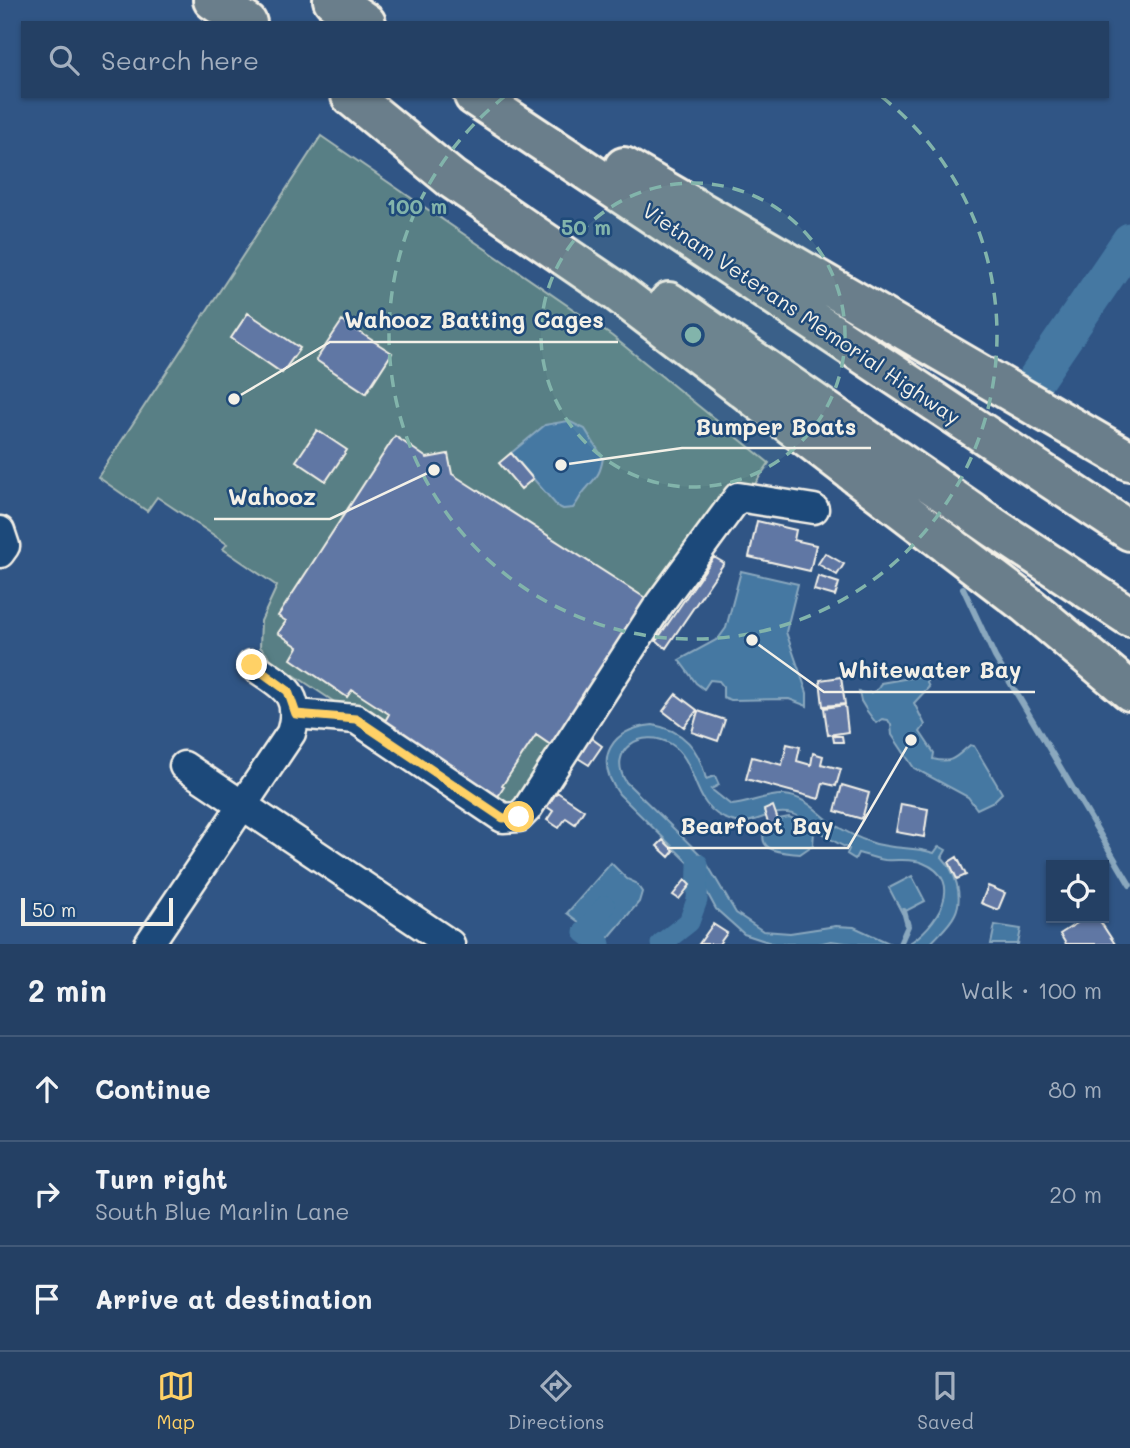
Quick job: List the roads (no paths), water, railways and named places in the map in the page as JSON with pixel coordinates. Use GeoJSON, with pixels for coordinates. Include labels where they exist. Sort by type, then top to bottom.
{"type":"FeatureCollection","features":[{"type":"Feature","properties":{"kind":"highway"},"geometry":{"type":"LineString","coordinates":[[213,0],[244,21]]}},
{"type":"Feature","properties":{"kind":"highway"},"geometry":{"type":"LineString","coordinates":[[333,0],[363,21]]}},
{"type":"Feature","properties":{"kind":"highway"},"geometry":{"type":"LineString","coordinates":[[353,98],[452,179],[613,289],[1026,604],[1130,691]]}},
{"type":"Feature","properties":{"kind":"highway"},"geometry":{"type":"LineString","coordinates":[[361,98],[462,160],[995,528],[1130,617]]}},
{"type":"Feature","properties":{"kind":"highway","name":"Vietnam Veterans Memorial Highway"},"geometry":{"type":"LineString","coordinates":[[477,98],[1130,531]]}},
{"type":"Feature","properties":{"kind":"highway"},"geometry":{"type":"LineString","coordinates":[[478,98],[568,134],[1130,461]]}},
{"type":"Feature","properties":{"kind":"street"},"geometry":{"type":"LineString","coordinates":[[296,714],[356,719],[503,818],[519,817],[527,809],[660,603],[737,498],[814,509]]}},
{"type":"Feature","properties":{"kind":"street"},"geometry":{"type":"LineString","coordinates":[[0,531],[5,546],[0,553]]}},
{"type":"Feature","properties":{"kind":"street"},"geometry":{"type":"LineString","coordinates":[[150,944],[291,733],[296,714],[288,691],[252,665]]}},
{"type":"Feature","properties":{"kind":"street"},"geometry":{"type":"LineString","coordinates":[[184,766],[450,944]]}},
{"type":"Feature","properties":{"kind":"water"},"geometry":{"type":"Polygon","coordinates":[[[568,421],[585,429],[603,458],[598,475],[573,508],[563,509],[557,506],[511,453],[545,425],[568,421]]]}},
{"type":"Feature","properties":{"kind":"water"},"geometry":{"type":"Polygon","coordinates":[[[741,571],[798,584],[786,632],[807,693],[807,706],[789,699],[731,700],[723,697],[723,686],[719,681],[710,680],[704,689],[696,683],[679,660],[718,639],[726,628],[741,571]]]}},
{"type":"Feature","properties":{"kind":"water"},"geometry":{"type":"Polygon","coordinates":[[[921,676],[928,679],[929,687],[914,703],[925,725],[920,732],[934,753],[933,759],[949,760],[970,745],[974,746],[1002,793],[994,801],[977,809],[968,797],[914,768],[892,735],[888,720],[882,719],[876,723],[861,701],[859,692],[872,692],[878,689],[881,683],[921,676]]]}},
{"type":"Feature","properties":{"kind":"water"},"geometry":{"type":"Polygon","coordinates":[[[653,725],[682,736],[694,750],[706,779],[715,776],[719,785],[711,789],[731,805],[771,796],[792,796],[806,802],[839,828],[870,842],[934,853],[939,846],[946,850],[942,857],[954,876],[959,899],[953,918],[930,944],[908,944],[928,927],[943,904],[943,881],[936,871],[914,861],[885,860],[858,853],[855,859],[847,854],[849,849],[793,814],[779,813],[750,821],[732,821],[718,815],[708,806],[687,762],[671,744],[649,738],[630,745],[621,760],[621,770],[626,782],[703,857],[736,913],[763,931],[790,933],[836,926],[854,927],[891,944],[831,941],[818,944],[774,944],[744,934],[716,909],[694,868],[619,794],[611,781],[607,769],[610,748],[626,732],[653,725]]]}},
{"type":"Feature","properties":{"kind":"water"},"geometry":{"type":"Polygon","coordinates":[[[789,817],[806,824],[814,832],[813,845],[800,854],[772,849],[764,841],[766,826],[789,817]]]}},
{"type":"Feature","properties":{"kind":"water"},"geometry":{"type":"Polygon","coordinates":[[[611,863],[627,879],[636,883],[642,892],[639,902],[605,942],[567,913],[611,863]]]}},
{"type":"Feature","properties":{"kind":"water"},"geometry":{"type":"Polygon","coordinates":[[[912,876],[925,901],[902,913],[889,888],[912,876]]]}},
{"type":"Feature","properties":{"kind":"water"},"geometry":{"type":"Polygon","coordinates":[[[995,925],[1021,929],[1018,944],[991,944],[995,925]]]}},
{"type":"Feature","properties":{"kind":"waterway"},"geometry":{"type":"LineString","coordinates":[[1023,398],[1130,241]]}},
{"type":"Feature","properties":{"kind":"waterway"},"geometry":{"type":"LineString","coordinates":[[963,588],[995,657],[1130,885]]}},
{"type":"Feature","properties":{"kind":"waterway"},"geometry":{"type":"LineString","coordinates":[[661,944],[689,922],[697,900],[698,864]]}},
{"type":"Feature","properties":{"kind":"waterway"},"geometry":{"type":"LineString","coordinates":[[600,944],[584,932],[605,906]]}},
{"type":"Feature","properties":{"kind":"waterway"},"geometry":{"type":"LineString","coordinates":[[900,944],[908,926],[904,911]]}},
{"type":"Feature","properties":{"kind":"place","name":"Wahooz Batting Cages"},"geometry":{"type":"Point","coordinates":[234,399]}},
{"type":"Feature","properties":{"kind":"place","name":"Bumper Boats"},"geometry":{"type":"Point","coordinates":[561,465]}},
{"type":"Feature","properties":{"kind":"place","name":"Wahooz"},"geometry":{"type":"Point","coordinates":[434,470]}},
{"type":"Feature","properties":{"kind":"place","name":"Whitewater Bay"},"geometry":{"type":"Point","coordinates":[752,640]}},
{"type":"Feature","properties":{"kind":"place","name":"Bearfoot Bay"},"geometry":{"type":"Point","coordinates":[911,740]}}]}
